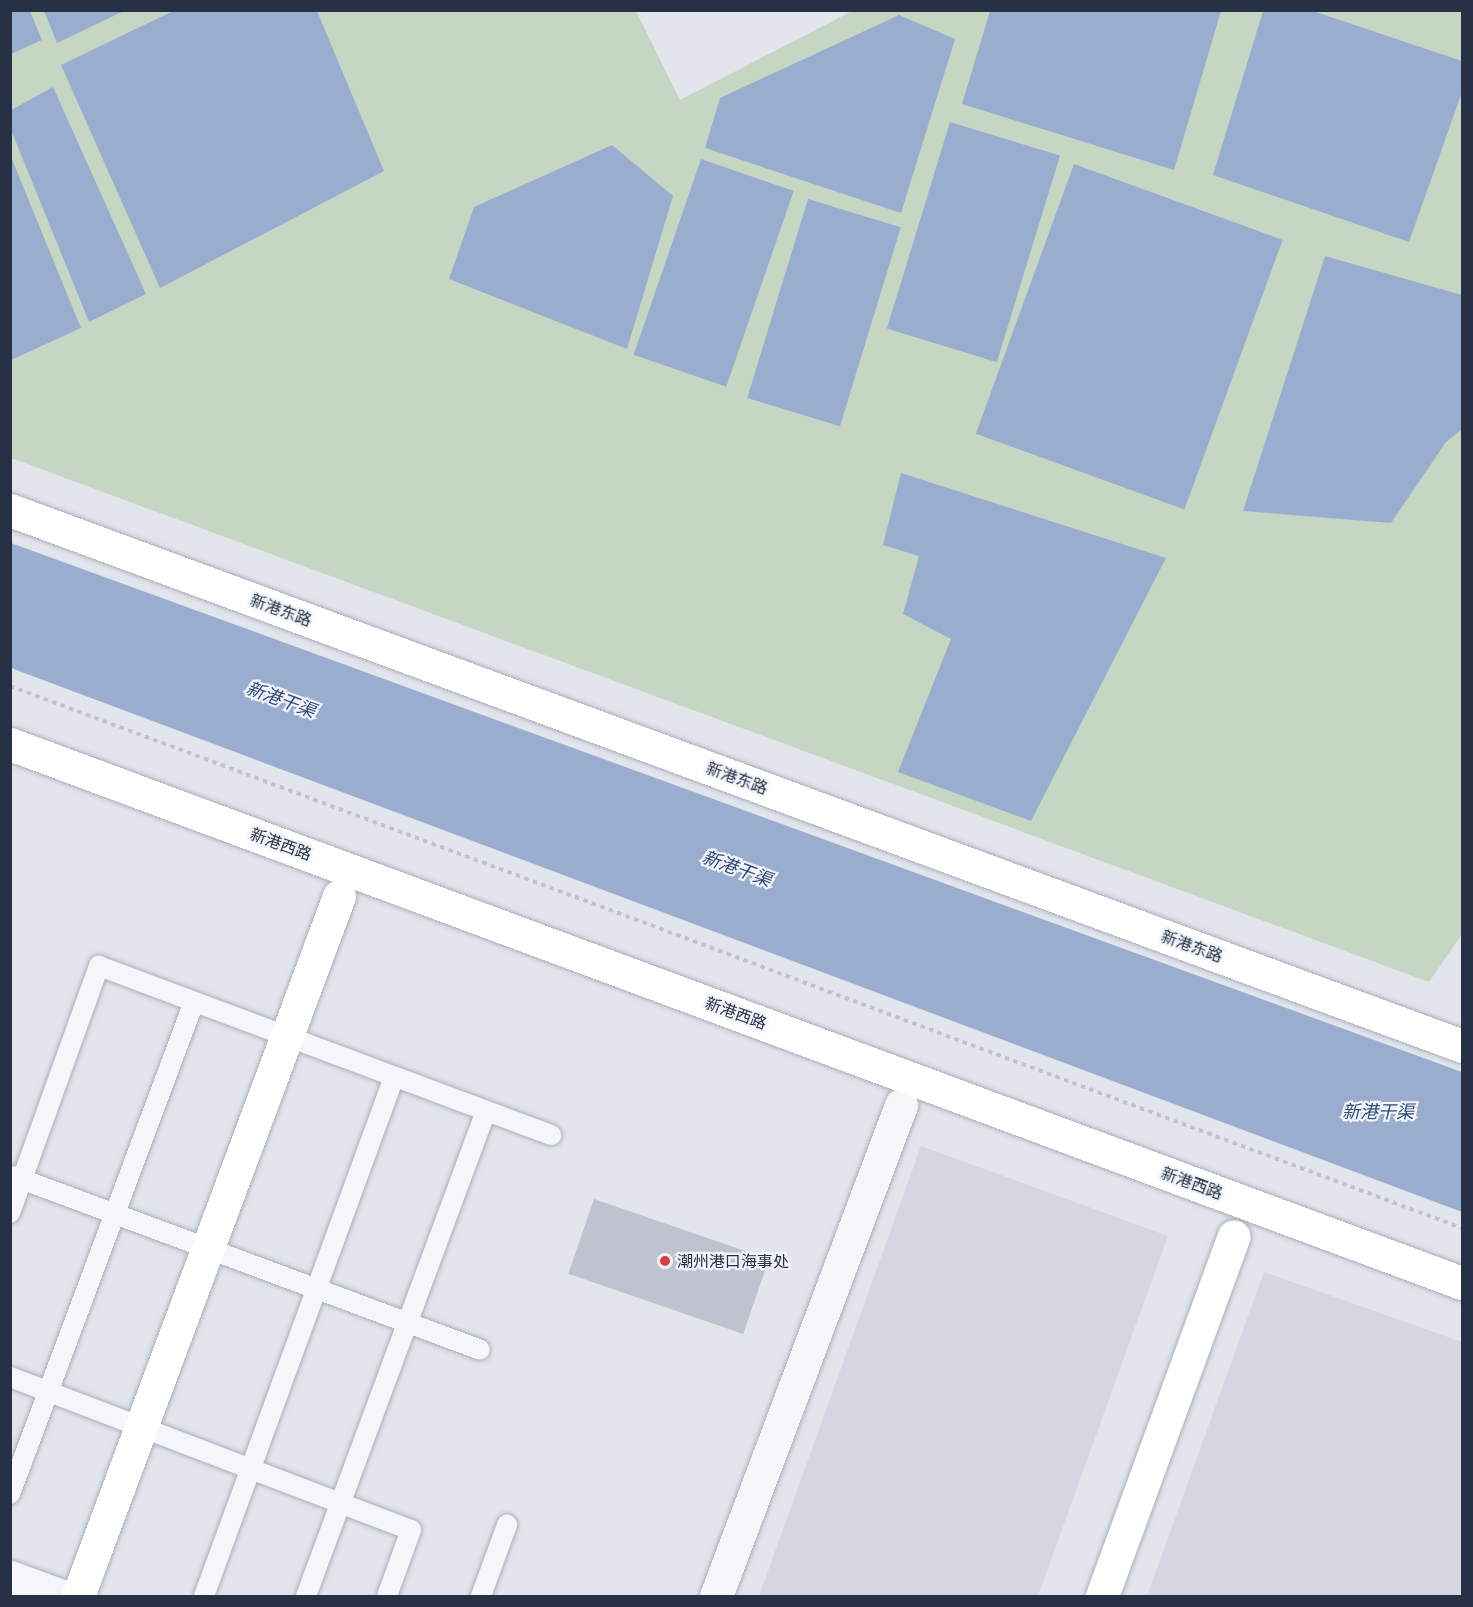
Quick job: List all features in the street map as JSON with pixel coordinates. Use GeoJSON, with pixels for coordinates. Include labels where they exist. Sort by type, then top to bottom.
{"type":"FeatureCollection","features":[{"type":"Feature","properties":{"kind":"main road","name":"新港东路"},"geometry":{"type":"LineString","coordinates":[[10,510],[1462,1046]]}},
{"type":"Feature","properties":{"kind":"main road","name":"新港西路"},"geometry":{"type":"LineString","coordinates":[[10,744],[1462,1283]]}},
{"type":"Feature","properties":{"kind":"main road"},"geometry":{"type":"LineString","coordinates":[[78,1596],[339,896]]}},
{"type":"Feature","properties":{"kind":"main road"},"geometry":{"type":"LineString","coordinates":[[1102,1596],[1234,1236]]}},
{"type":"Feature","properties":{"kind":"street"},"geometry":{"type":"LineString","coordinates":[[716,1596],[901,1105]]}},
{"type":"Feature","properties":{"kind":"street"},"geometry":{"type":"LineString","coordinates":[[10,1577],[62,1596]]}},
{"type":"Feature","properties":{"kind":"lane"},"geometry":{"type":"LineString","coordinates":[[10,1213],[17,1177],[99,966],[551,1136]]}},
{"type":"Feature","properties":{"kind":"lane"},"geometry":{"type":"LineString","coordinates":[[10,1494],[117,1215],[194,1002]]}},
{"type":"Feature","properties":{"kind":"lane"},"geometry":{"type":"LineString","coordinates":[[204,1596],[394,1077]]}},
{"type":"Feature","properties":{"kind":"lane"},"geometry":{"type":"LineString","coordinates":[[306,1596],[486,1111]]}},
{"type":"Feature","properties":{"kind":"lane"},"geometry":{"type":"LineString","coordinates":[[17,1177],[480,1350]]}},
{"type":"Feature","properties":{"kind":"lane"},"geometry":{"type":"LineString","coordinates":[[10,1377],[411,1530],[387,1596]]}},
{"type":"Feature","properties":{"kind":"lane"},"geometry":{"type":"LineString","coordinates":[[481,1596],[507,1525]]}},
{"type":"Feature","properties":{"kind":"path"},"geometry":{"type":"LineString","coordinates":[[10,686],[1462,1228]]}},
{"type":"Feature","properties":{"kind":"shaded area"},"geometry":{"type":"Polygon","coordinates":[[[921,1146],[1168,1236],[1038,1596],[759,1596],[921,1146]]]}},
{"type":"Feature","properties":{"kind":"shaded area"},"geometry":{"type":"Polygon","coordinates":[[[1264,1272],[1462,1342],[1462,1596],[1147,1596],[1264,1272]]]}},
{"type":"Feature","properties":{"kind":"green space"},"geometry":{"type":"Polygon","coordinates":[[[10,11],[636,11],[680,100],[852,11],[1462,11],[1462,934],[1429,982],[11,458],[10,11]]]}},
{"type":"Feature","properties":{"kind":"water"},"geometry":{"type":"Polygon","coordinates":[[[10,11],[30,11],[42,40],[11,54],[10,11]]]}},
{"type":"Feature","properties":{"kind":"water"},"geometry":{"type":"Polygon","coordinates":[[[44,11],[124,11],[57,43],[44,11]]]}},
{"type":"Feature","properties":{"kind":"water"},"geometry":{"type":"Polygon","coordinates":[[[173,11],[317,11],[384,171],[160,288],[61,65],[173,11]]]}},
{"type":"Feature","properties":{"kind":"water"},"geometry":{"type":"Polygon","coordinates":[[[990,11],[1221,11],[1174,170],[962,104],[990,11]]]}},
{"type":"Feature","properties":{"kind":"water"},"geometry":{"type":"Polygon","coordinates":[[[1263,11],[1313,11],[1462,61],[1462,92],[1409,242],[1213,175],[1263,11]]]}},
{"type":"Feature","properties":{"kind":"water"},"geometry":{"type":"Polygon","coordinates":[[[899,15],[955,39],[901,213],[705,148],[720,98],[899,15]]]}},
{"type":"Feature","properties":{"kind":"water"},"geometry":{"type":"Polygon","coordinates":[[[53,87],[146,294],[89,322],[11,130],[11,110],[53,87]]]}},
{"type":"Feature","properties":{"kind":"water"},"geometry":{"type":"Polygon","coordinates":[[[950,122],[1060,156],[997,362],[887,329],[950,122]]]}},
{"type":"Feature","properties":{"kind":"water"},"geometry":{"type":"Polygon","coordinates":[[[612,145],[673,196],[627,349],[449,279],[474,207],[612,145]]]}},
{"type":"Feature","properties":{"kind":"water"},"geometry":{"type":"Polygon","coordinates":[[[11,157],[81,328],[10,360],[11,157]]]}},
{"type":"Feature","properties":{"kind":"water"},"geometry":{"type":"Polygon","coordinates":[[[701,159],[794,191],[726,387],[634,355],[701,159]]]}},
{"type":"Feature","properties":{"kind":"water"},"geometry":{"type":"Polygon","coordinates":[[[1074,164],[1283,240],[1184,510],[976,434],[1074,164]]]}},
{"type":"Feature","properties":{"kind":"water"},"geometry":{"type":"Polygon","coordinates":[[[808,199],[901,227],[840,426],[747,398],[808,199]]]}},
{"type":"Feature","properties":{"kind":"water"},"geometry":{"type":"Polygon","coordinates":[[[1325,256],[1462,295],[1462,429],[1446,442],[1391,523],[1243,511],[1325,256]]]}},
{"type":"Feature","properties":{"kind":"water"},"geometry":{"type":"Polygon","coordinates":[[[901,473],[1166,558],[1031,821],[898,772],[951,639],[903,614],[919,556],[883,545],[901,473]]]}},
{"type":"Feature","properties":{"kind":"water","name":"新港干渠"},"geometry":{"type":"Polygon","coordinates":[[[11,543],[1462,1072],[1462,1212],[11,668],[11,543]]]}},
{"type":"Feature","properties":{"kind":"building"},"geometry":{"type":"Polygon","coordinates":[[[594,1199],[769,1259],[743,1334],[568,1274],[594,1199]]]}},
{"type":"Feature","properties":{"kind":"place","name":"潮州港口海事处"},"geometry":{"type":"Point","coordinates":[665,1261]}}]}
